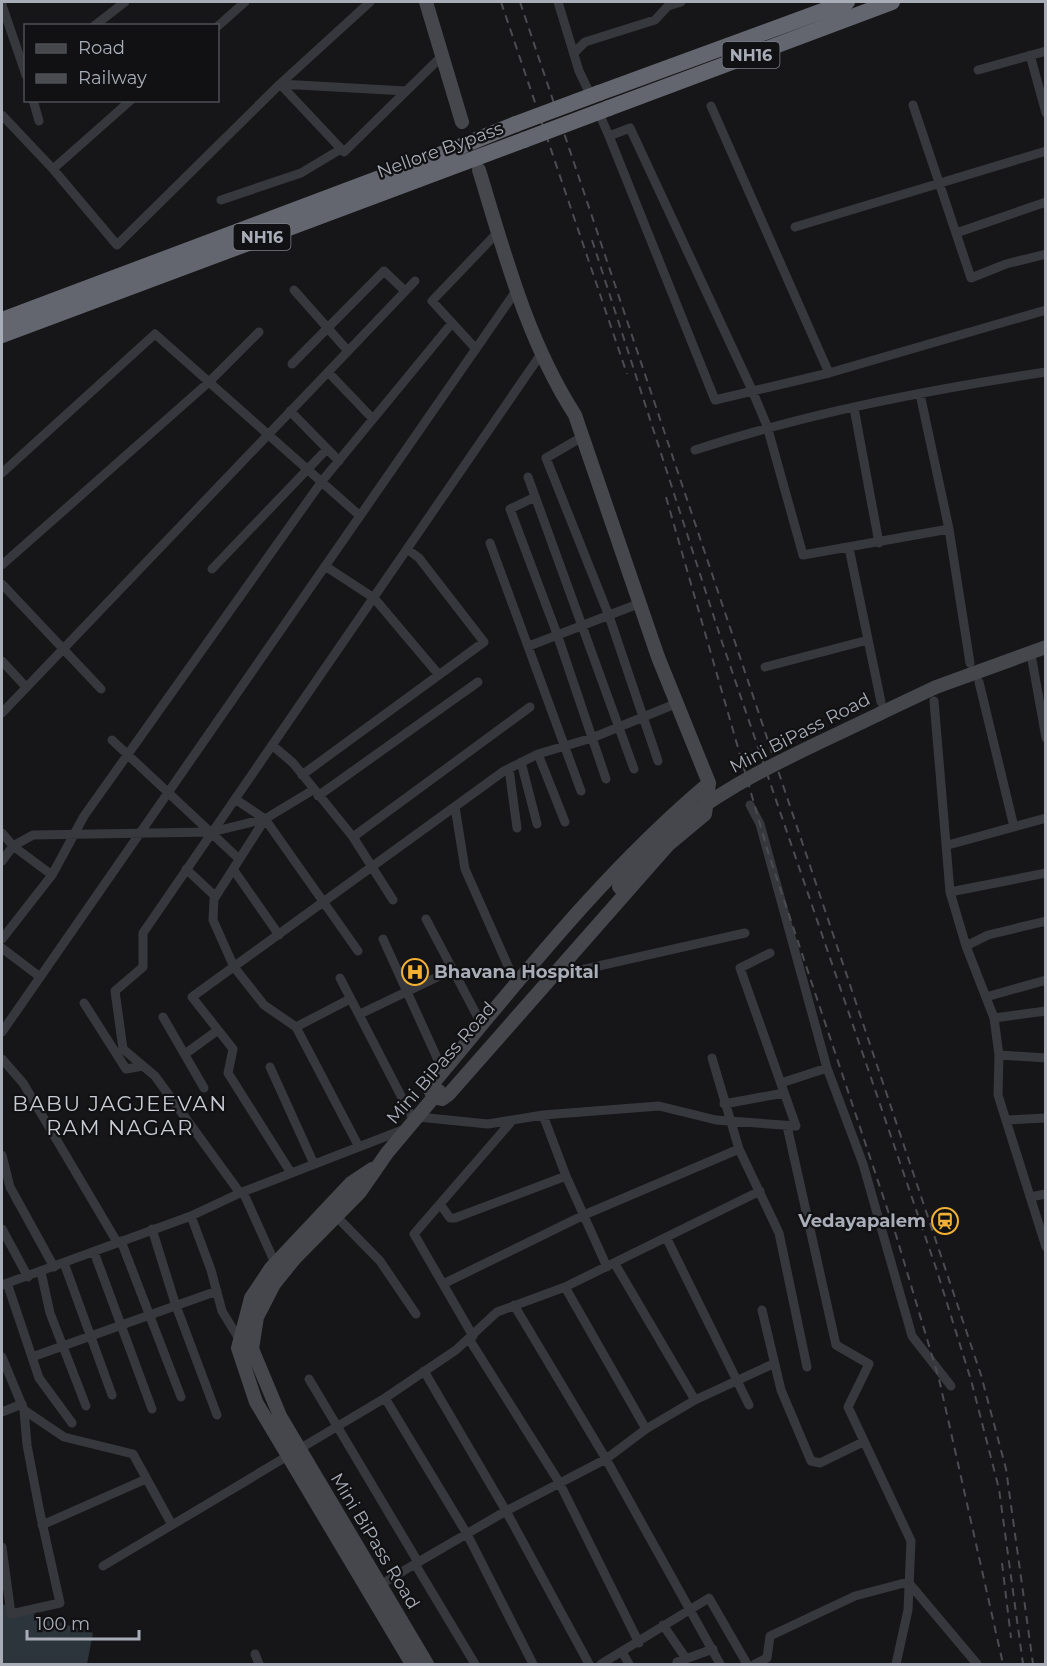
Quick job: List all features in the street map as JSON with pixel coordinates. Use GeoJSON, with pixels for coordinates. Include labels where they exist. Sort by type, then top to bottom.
{"type":"FeatureCollection","features":[{"type":"Feature","properties":{"kind":"highway","name":"Nellore Bypass"},"geometry":{"type":"LineString","coordinates":[[2,320],[417,164],[516,124],[847,2]]}},
{"type":"Feature","properties":{"kind":"highway","name":"Nellore Bypass"},"geometry":{"type":"LineString","coordinates":[[2,335],[892,2]]}},
{"type":"Feature","properties":{"kind":"street"},"geometry":{"type":"LineString","coordinates":[[97,24],[125,2]]}},
{"type":"Feature","properties":{"kind":"street"},"geometry":{"type":"LineString","coordinates":[[219,25],[245,2]]}},
{"type":"Feature","properties":{"kind":"street"},"geometry":{"type":"LineString","coordinates":[[2,115],[53,169],[117,245],[280,84],[370,2]]}},
{"type":"Feature","properties":{"kind":"street"},"geometry":{"type":"LineString","coordinates":[[426,2],[462,122]]}},
{"type":"Feature","properties":{"kind":"street"},"geometry":{"type":"LineString","coordinates":[[558,2],[574,53],[716,400],[829,373],[1046,310]]}},
{"type":"Feature","properties":{"kind":"street"},"geometry":{"type":"LineString","coordinates":[[574,53],[585,42],[655,20],[668,6],[681,2]]}},
{"type":"Feature","properties":{"kind":"street"},"geometry":{"type":"LineString","coordinates":[[2,5],[24,69]]}},
{"type":"Feature","properties":{"kind":"street"},"geometry":{"type":"LineString","coordinates":[[978,70],[1046,51]]}},
{"type":"Feature","properties":{"kind":"street"},"geometry":{"type":"LineString","coordinates":[[280,84],[344,152],[442,56]]}},
{"type":"Feature","properties":{"kind":"street"},"geometry":{"type":"LineString","coordinates":[[1030,56],[1041,81],[1046,113]]}},
{"type":"Feature","properties":{"kind":"street"},"geometry":{"type":"LineString","coordinates":[[280,84],[406,92]]}},
{"type":"Feature","properties":{"kind":"street"},"geometry":{"type":"LineString","coordinates":[[34,102],[39,121]]}},
{"type":"Feature","properties":{"kind":"street"},"geometry":{"type":"LineString","coordinates":[[53,169],[130,102]]}},
{"type":"Feature","properties":{"kind":"street"},"geometry":{"type":"LineString","coordinates":[[913,105],[971,278],[1006,264],[1046,254]]}},
{"type":"Feature","properties":{"kind":"street"},"geometry":{"type":"LineString","coordinates":[[711,106],[829,373]]}},
{"type":"Feature","properties":{"kind":"street"},"geometry":{"type":"LineString","coordinates":[[609,136],[630,128],[752,390],[768,426],[803,555],[949,530]]}},
{"type":"Feature","properties":{"kind":"street"},"geometry":{"type":"LineString","coordinates":[[221,200],[301,173],[341,149]]}},
{"type":"Feature","properties":{"kind":"street"},"geometry":{"type":"LineString","coordinates":[[795,227],[1046,151]]}},
{"type":"Feature","properties":{"kind":"street"},"geometry":{"type":"LineString","coordinates":[[479,170],[516,291],[553,380],[575,415],[638,604],[675,704],[709,783],[705,814],[669,844],[449,1094],[442,1099],[434,1097],[429,1088],[613,873],[668,817],[709,783]]}},
{"type":"Feature","properties":{"kind":"street"},"geometry":{"type":"LineString","coordinates":[[956,233],[1046,202]]}},
{"type":"Feature","properties":{"kind":"street"},"geometry":{"type":"LineString","coordinates":[[476,349],[432,301],[498,232]]}},
{"type":"Feature","properties":{"kind":"street"},"geometry":{"type":"LineString","coordinates":[[292,364],[384,270],[405,291]]}},
{"type":"Feature","properties":{"kind":"street"},"geometry":{"type":"LineString","coordinates":[[2,713],[415,281]]}},
{"type":"Feature","properties":{"kind":"street"},"geometry":{"type":"LineString","coordinates":[[294,290],[348,351]]}},
{"type":"Feature","properties":{"kind":"street"},"geometry":{"type":"LineString","coordinates":[[2,1032],[516,291]]}},
{"type":"Feature","properties":{"kind":"street"},"geometry":{"type":"LineString","coordinates":[[2,939],[52,875],[73,836],[128,755],[322,481],[452,323]]}},
{"type":"Feature","properties":{"kind":"street"},"geometry":{"type":"LineString","coordinates":[[2,565],[208,382],[259,332]]}},
{"type":"Feature","properties":{"kind":"street"},"geometry":{"type":"LineString","coordinates":[[2,473],[155,334],[267,436],[360,516]]}},
{"type":"Feature","properties":{"kind":"street"},"geometry":{"type":"LineString","coordinates":[[275,1263],[242,1192],[155,1076],[123,1049],[115,991],[143,967],[142,933],[541,354]]}},
{"type":"Feature","properties":{"kind":"street"},"geometry":{"type":"LineString","coordinates":[[328,372],[373,419]]}},
{"type":"Feature","properties":{"kind":"street"},"geometry":{"type":"LineString","coordinates":[[695,450],[768,426],[920,394],[1046,372]]}},
{"type":"Feature","properties":{"kind":"street"},"geometry":{"type":"LineString","coordinates":[[920,394],[949,530],[970,663]]}},
{"type":"Feature","properties":{"kind":"street"},"geometry":{"type":"LineString","coordinates":[[854,408],[879,543]]}},
{"type":"Feature","properties":{"kind":"street"},"geometry":{"type":"LineString","coordinates":[[290,411],[339,461]]}},
{"type":"Feature","properties":{"kind":"street"},"geometry":{"type":"LineString","coordinates":[[582,437],[546,458],[609,616],[658,761]]}},
{"type":"Feature","properties":{"kind":"street"},"geometry":{"type":"LineString","coordinates":[[212,569],[327,449]]}},
{"type":"Feature","properties":{"kind":"street"},"geometry":{"type":"LineString","coordinates":[[528,477],[634,769]]}},
{"type":"Feature","properties":{"kind":"street"},"geometry":{"type":"LineString","coordinates":[[535,497],[510,509],[606,779]]}},
{"type":"Feature","properties":{"kind":"street"},"geometry":{"type":"LineString","coordinates":[[490,543],[580,791]]}},
{"type":"Feature","properties":{"kind":"street"},"geometry":{"type":"LineString","coordinates":[[849,548],[881,702]]}},
{"type":"Feature","properties":{"kind":"street"},"geometry":{"type":"LineString","coordinates":[[302,775],[484,642],[419,558],[407,549]]}},
{"type":"Feature","properties":{"kind":"street"},"geometry":{"type":"LineString","coordinates":[[325,566],[374,597],[439,675]]}},
{"type":"Feature","properties":{"kind":"street"},"geometry":{"type":"LineString","coordinates":[[2,584],[101,689]]}},
{"type":"Feature","properties":{"kind":"street"},"geometry":{"type":"LineString","coordinates":[[529,646],[638,604]]}},
{"type":"Feature","properties":{"kind":"street"},"geometry":{"type":"LineString","coordinates":[[765,667],[868,640]]}},
{"type":"Feature","properties":{"kind":"street","name":"Mini BiPass Road"},"geometry":{"type":"LineString","coordinates":[[427,1665],[380,1585],[293,1453],[261,1374],[252,1348],[257,1317],[282,1273],[360,1192],[377,1164],[640,861],[682,821],[726,792],[927,691],[1046,647]]}},
{"type":"Feature","properties":{"kind":"street"},"geometry":{"type":"LineString","coordinates":[[1032,660],[1046,738]]}},
{"type":"Feature","properties":{"kind":"street"},"geometry":{"type":"LineString","coordinates":[[2,661],[26,687]]}},
{"type":"Feature","properties":{"kind":"street"},"geometry":{"type":"LineString","coordinates":[[2,861],[13,846],[33,835],[212,832],[265,819],[316,793],[478,682]]}},
{"type":"Feature","properties":{"kind":"street"},"geometry":{"type":"LineString","coordinates":[[979,682],[1014,827]]}},
{"type":"Feature","properties":{"kind":"street"},"geometry":{"type":"LineString","coordinates":[[934,701],[948,845],[950,892],[966,946],[994,1018],[999,1055],[998,1095],[1046,1247]]}},
{"type":"Feature","properties":{"kind":"street"},"geometry":{"type":"LineString","coordinates":[[291,1173],[228,1072],[233,1049],[192,997],[509,769],[538,754],[592,738],[675,704]]}},
{"type":"Feature","properties":{"kind":"street"},"geometry":{"type":"LineString","coordinates":[[353,837],[530,707]]}},
{"type":"Feature","properties":{"kind":"street"},"geometry":{"type":"LineString","coordinates":[[112,740],[238,858]]}},
{"type":"Feature","properties":{"kind":"street"},"geometry":{"type":"LineString","coordinates":[[272,746],[293,763],[353,837],[393,900]]}},
{"type":"Feature","properties":{"kind":"street"},"geometry":{"type":"LineString","coordinates":[[538,754],[565,822]]}},
{"type":"Feature","properties":{"kind":"street"},"geometry":{"type":"LineString","coordinates":[[521,762],[537,824]]}},
{"type":"Feature","properties":{"kind":"street"},"geometry":{"type":"LineString","coordinates":[[509,769],[517,828]]}},
{"type":"Feature","properties":{"kind":"street"},"geometry":{"type":"LineString","coordinates":[[235,799],[265,819],[326,901],[358,951]]}},
{"type":"Feature","properties":{"kind":"street"},"geometry":{"type":"LineString","coordinates":[[750,805],[760,824],[827,1068],[863,1164],[912,1336],[951,1386]]}},
{"type":"Feature","properties":{"kind":"street"},"geometry":{"type":"LineString","coordinates":[[455,807],[465,869],[516,984]]}},
{"type":"Feature","properties":{"kind":"street"},"geometry":{"type":"LineString","coordinates":[[948,845],[1046,818]]}},
{"type":"Feature","properties":{"kind":"street"},"geometry":{"type":"LineString","coordinates":[[265,819],[215,896],[213,920],[234,967],[264,1005],[296,1027],[359,1147]]}},
{"type":"Feature","properties":{"kind":"street"},"geometry":{"type":"LineString","coordinates":[[2,833],[13,846],[52,875]]}},
{"type":"Feature","properties":{"kind":"street"},"geometry":{"type":"LineString","coordinates":[[186,869],[215,896]]}},
{"type":"Feature","properties":{"kind":"street"},"geometry":{"type":"LineString","coordinates":[[233,869],[279,935]]}},
{"type":"Feature","properties":{"kind":"street"},"geometry":{"type":"LineString","coordinates":[[950,892],[1046,873]]}},
{"type":"Feature","properties":{"kind":"street"},"geometry":{"type":"LineString","coordinates":[[426,919],[482,1025]]}},
{"type":"Feature","properties":{"kind":"street"},"geometry":{"type":"LineString","coordinates":[[966,946],[988,935],[1046,921]]}},
{"type":"Feature","properties":{"kind":"street"},"geometry":{"type":"LineString","coordinates":[[553,976],[745,933]]}},
{"type":"Feature","properties":{"kind":"street"},"geometry":{"type":"LineString","coordinates":[[384,939],[444,1071]]}},
{"type":"Feature","properties":{"kind":"street"},"geometry":{"type":"LineString","coordinates":[[2,948],[40,977]]}},
{"type":"Feature","properties":{"kind":"street"},"geometry":{"type":"LineString","coordinates":[[72,1423],[44,1385],[4,1284],[191,1216],[242,1192],[359,1147],[414,1122],[488,1124],[543,1115],[659,1106],[728,1122],[796,1126],[740,968],[770,953]]}},
{"type":"Feature","properties":{"kind":"street"},"geometry":{"type":"LineString","coordinates":[[360,1014],[452,970]]}},
{"type":"Feature","properties":{"kind":"street"},"geometry":{"type":"LineString","coordinates":[[340,978],[414,1122]]}},
{"type":"Feature","properties":{"kind":"street"},"geometry":{"type":"LineString","coordinates":[[986,997],[1046,980]]}},
{"type":"Feature","properties":{"kind":"street"},"geometry":{"type":"LineString","coordinates":[[296,1027],[350,999]]}},
{"type":"Feature","properties":{"kind":"street"},"geometry":{"type":"LineString","coordinates":[[84,1003],[126,1070],[143,1066]]}},
{"type":"Feature","properties":{"kind":"street"},"geometry":{"type":"LineString","coordinates":[[994,1018],[1046,1011]]}},
{"type":"Feature","properties":{"kind":"street"},"geometry":{"type":"LineString","coordinates":[[163,1017],[204,1088]]}},
{"type":"Feature","properties":{"kind":"street"},"geometry":{"type":"LineString","coordinates":[[185,1054],[218,1030]]}},
{"type":"Feature","properties":{"kind":"street"},"geometry":{"type":"LineString","coordinates":[[999,1055],[1046,1058]]}},
{"type":"Feature","properties":{"kind":"street"},"geometry":{"type":"LineString","coordinates":[[712,1058],[728,1122],[779,1233],[807,1367]]}},
{"type":"Feature","properties":{"kind":"street"},"geometry":{"type":"LineString","coordinates":[[2,1059],[23,1083],[119,1242],[181,1397]]}},
{"type":"Feature","properties":{"kind":"street"},"geometry":{"type":"LineString","coordinates":[[270,1066],[314,1164]]}},
{"type":"Feature","properties":{"kind":"street"},"geometry":{"type":"LineString","coordinates":[[780,1083],[827,1068]]}},
{"type":"Feature","properties":{"kind":"street"},"geometry":{"type":"LineString","coordinates":[[724,1104],[784,1093]]}},
{"type":"Feature","properties":{"kind":"street"},"geometry":{"type":"LineString","coordinates":[[543,1115],[566,1176],[611,1266],[695,1400]]}},
{"type":"Feature","properties":{"kind":"street"},"geometry":{"type":"LineString","coordinates":[[1006,1120],[1046,1118]]}},
{"type":"Feature","properties":{"kind":"street"},"geometry":{"type":"LineString","coordinates":[[511,1122],[414,1234],[471,1338],[559,1482],[639,1643]]}},
{"type":"Feature","properties":{"kind":"street"},"geometry":{"type":"LineString","coordinates":[[788,1126],[836,1345],[869,1364],[848,1407],[911,1541],[908,1610],[896,1665]]}},
{"type":"Feature","properties":{"kind":"street"},"geometry":{"type":"LineString","coordinates":[[443,1284],[584,1215],[739,1149]]}},
{"type":"Feature","properties":{"kind":"street"},"geometry":{"type":"LineString","coordinates":[[2,1155],[10,1187],[54,1267]]}},
{"type":"Feature","properties":{"kind":"street"},"geometry":{"type":"LineString","coordinates":[[377,1164],[351,1183],[275,1263],[251,1298],[238,1348],[256,1402],[293,1453],[412,1665]]}},
{"type":"Feature","properties":{"kind":"street"},"geometry":{"type":"LineString","coordinates":[[440,1204],[450,1218],[455,1218],[566,1176]]}},
{"type":"Feature","properties":{"kind":"street"},"geometry":{"type":"LineString","coordinates":[[103,1566],[385,1398],[471,1338],[497,1312],[565,1287],[611,1266],[760,1191]]}},
{"type":"Feature","properties":{"kind":"street"},"geometry":{"type":"LineString","coordinates":[[1030,1197],[1046,1194]]}},
{"type":"Feature","properties":{"kind":"street"},"geometry":{"type":"LineString","coordinates":[[191,1216],[222,1311],[239,1339]]}},
{"type":"Feature","properties":{"kind":"street"},"geometry":{"type":"LineString","coordinates":[[336,1216],[380,1261],[416,1314]]}},
{"type":"Feature","properties":{"kind":"street"},"geometry":{"type":"LineString","coordinates":[[2,1229],[28,1277]]}},
{"type":"Feature","properties":{"kind":"street"},"geometry":{"type":"LineString","coordinates":[[152,1229],[176,1305],[217,1415]]}},
{"type":"Feature","properties":{"kind":"street"},"geometry":{"type":"LineString","coordinates":[[667,1239],[749,1404]]}},
{"type":"Feature","properties":{"kind":"street"},"geometry":{"type":"LineString","coordinates":[[94,1252],[152,1409]]}},
{"type":"Feature","properties":{"kind":"street"},"geometry":{"type":"LineString","coordinates":[[64,1263],[112,1395]]}},
{"type":"Feature","properties":{"kind":"street"},"geometry":{"type":"LineString","coordinates":[[41,1272],[50,1313],[86,1406]]}},
{"type":"Feature","properties":{"kind":"street"},"geometry":{"type":"LineString","coordinates":[[565,1287],[646,1429]]}},
{"type":"Feature","properties":{"kind":"street"},"geometry":{"type":"LineString","coordinates":[[32,1357],[217,1291]]}},
{"type":"Feature","properties":{"kind":"street"},"geometry":{"type":"LineString","coordinates":[[514,1305],[606,1459],[720,1665]]}},
{"type":"Feature","properties":{"kind":"street"},"geometry":{"type":"LineString","coordinates":[[762,1310],[773,1364],[811,1461],[820,1463],[863,1442]]}},
{"type":"Feature","properties":{"kind":"street"},"geometry":{"type":"LineString","coordinates":[[2,1357],[23,1407],[27,1445],[42,1525],[60,1603],[11,1614],[2,1547]]}},
{"type":"Feature","properties":{"kind":"street"},"geometry":{"type":"LineString","coordinates":[[380,1585],[506,1511],[606,1459],[646,1429],[695,1400],[773,1364]]}},
{"type":"Feature","properties":{"kind":"street"},"geometry":{"type":"LineString","coordinates":[[424,1371],[506,1511],[589,1665]]}},
{"type":"Feature","properties":{"kind":"street"},"geometry":{"type":"LineString","coordinates":[[309,1379],[338,1425],[475,1665]]}},
{"type":"Feature","properties":{"kind":"street"},"geometry":{"type":"LineString","coordinates":[[385,1398],[467,1534],[533,1665]]}},
{"type":"Feature","properties":{"kind":"street"},"geometry":{"type":"LineString","coordinates":[[2,1412],[23,1407],[64,1437],[133,1454],[172,1525]]}},
{"type":"Feature","properties":{"kind":"street"},"geometry":{"type":"LineString","coordinates":[[42,1525],[146,1479]]}},
{"type":"Feature","properties":{"kind":"street"},"geometry":{"type":"LineString","coordinates":[[755,1665],[767,1658],[770,1636],[855,1596],[908,1582]]}},
{"type":"Feature","properties":{"kind":"street"},"geometry":{"type":"LineString","coordinates":[[908,1582],[977,1665]]}},
{"type":"Feature","properties":{"kind":"street"},"geometry":{"type":"LineString","coordinates":[[601,1665],[639,1643],[663,1625],[692,1611],[709,1598],[747,1665]]}},
{"type":"Feature","properties":{"kind":"street"},"geometry":{"type":"LineString","coordinates":[[663,1625],[681,1660],[712,1649]]}},
{"type":"Feature","properties":{"kind":"street"},"geometry":{"type":"LineString","coordinates":[[622,1653],[629,1665]]}},
{"type":"Feature","properties":{"kind":"street"},"geometry":{"type":"LineString","coordinates":[[255,1654],[259,1665]]}},
{"type":"Feature","properties":{"kind":"shaded area"},"geometry":{"type":"Polygon","coordinates":[[[2,1604],[93,1633],[87,1664],[2,1664],[2,1604]]]}},
{"type":"Feature","properties":{"kind":"railway"},"geometry":{"type":"LineString","coordinates":[[501,2],[627,374]]}},
{"type":"Feature","properties":{"kind":"railway"},"geometry":{"type":"LineString","coordinates":[[520,2],[981,1375],[1006,1469],[1033,1664]]}},
{"type":"Feature","properties":{"kind":"railway"},"geometry":{"type":"LineString","coordinates":[[592,240],[722,642],[936,1268],[971,1380],[999,1489],[1023,1664]]}},
{"type":"Feature","properties":{"kind":"railway"},"geometry":{"type":"LineString","coordinates":[[666,497],[768,852],[896,1235],[939,1379],[1003,1664]]}},
{"type":"Feature","properties":{"kind":"railway"},"geometry":{"type":"LineString","coordinates":[[1002,1563],[1011,1638]]}},
{"type":"Feature","properties":{"kind":"place","name":"Bhavana Hospital"},"geometry":{"type":"Point","coordinates":[415,972]}},
{"type":"Feature","properties":{"kind":"place","name":"Vedayapalem"},"geometry":{"type":"Point","coordinates":[945,1221]}},
{"type":"Feature","properties":{"kind":"district","name":"BABU JAGJEEVAN RAM NAGAR"},"geometry":{"type":"Point","coordinates":[120,1116]}}]}
